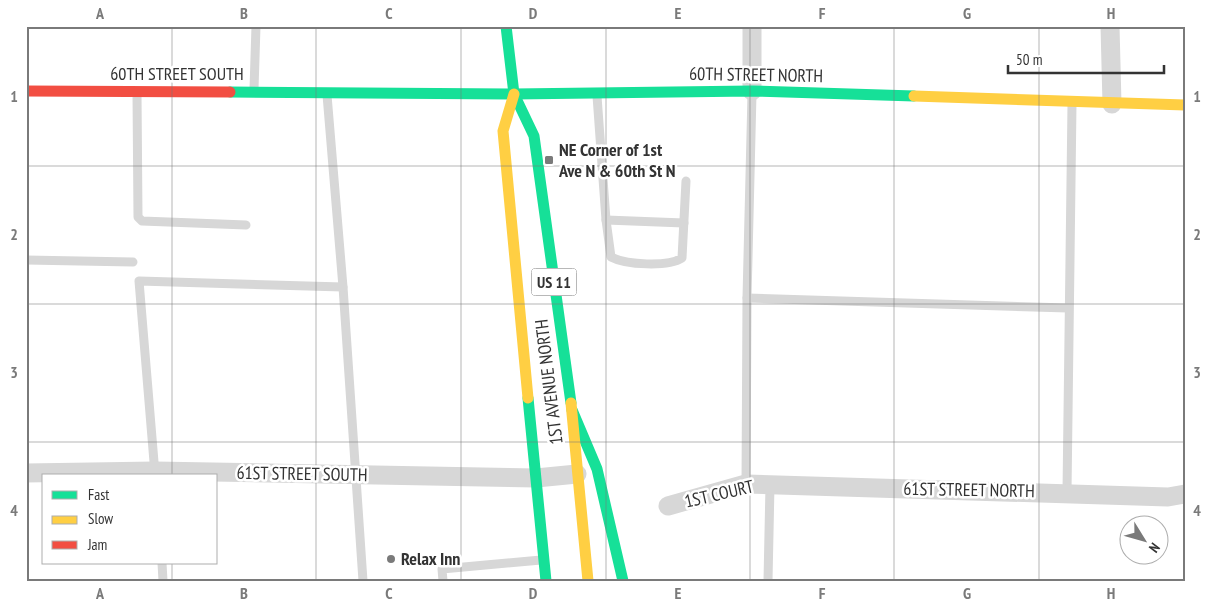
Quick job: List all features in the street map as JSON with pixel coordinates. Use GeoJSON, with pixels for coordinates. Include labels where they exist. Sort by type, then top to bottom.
{"type":"FeatureCollection","features":[{"type":"Feature","properties":{"kind":"main road","name":"1ST AVENUE NORTH"},"geometry":{"type":"LineString","coordinates":[[506,26],[514,94],[534,136],[572,410],[588,581]]}},
{"type":"Feature","properties":{"kind":"main road","name":"60TH STREET SOUTH"},"geometry":{"type":"LineString","coordinates":[[26,91],[327,92]]}},
{"type":"Feature","properties":{"kind":"main road","name":"60TH STREET NORTH"},"geometry":{"type":"LineString","coordinates":[[327,92],[514,94],[752,91],[1185,105]]}},
{"type":"Feature","properties":{"kind":"main road","name":"1ST AVENUE NORTH"},"geometry":{"type":"LineString","coordinates":[[514,94],[503,131],[546,581]]}},
{"type":"Feature","properties":{"kind":"main road"},"geometry":{"type":"LineString","coordinates":[[572,410],[597,469],[623,581]]}},
{"type":"Feature","properties":{"kind":"street"},"geometry":{"type":"LineString","coordinates":[[752,26],[752,91]]}},
{"type":"Feature","properties":{"kind":"street"},"geometry":{"type":"LineString","coordinates":[[1110,26],[1112,104]]}},
{"type":"Feature","properties":{"kind":"street","name":"61ST STREET SOUTH"},"geometry":{"type":"LineString","coordinates":[[26,473],[536,478],[577,474]]}},
{"type":"Feature","properties":{"kind":"street","name":"1ST COURT"},"geometry":{"type":"LineString","coordinates":[[668,506],[746,484],[770,485]]}},
{"type":"Feature","properties":{"kind":"street","name":"61ST STREET NORTH"},"geometry":{"type":"LineString","coordinates":[[770,485],[1177,495]]}},
{"type":"Feature","properties":{"kind":"lane"},"geometry":{"type":"LineString","coordinates":[[254,92],[256,26]]}},
{"type":"Feature","properties":{"kind":"lane"},"geometry":{"type":"LineString","coordinates":[[746,484],[747,298],[752,91]]}},
{"type":"Feature","properties":{"kind":"lane"},"geometry":{"type":"LineString","coordinates":[[137,92],[138,217],[142,221],[246,225]]}},
{"type":"Feature","properties":{"kind":"lane"},"geometry":{"type":"LineString","coordinates":[[327,92],[344,287],[363,581]]}},
{"type":"Feature","properties":{"kind":"lane"},"geometry":{"type":"LineString","coordinates":[[596,93],[606,220],[611,257],[620,262],[674,263],[682,258],[686,181]]}},
{"type":"Feature","properties":{"kind":"lane"},"geometry":{"type":"LineString","coordinates":[[1067,492],[1072,101]]}},
{"type":"Feature","properties":{"kind":"lane"},"geometry":{"type":"LineString","coordinates":[[606,220],[684,224]]}},
{"type":"Feature","properties":{"kind":"lane"},"geometry":{"type":"LineString","coordinates":[[26,260],[134,262]]}},
{"type":"Feature","properties":{"kind":"lane"},"geometry":{"type":"LineString","coordinates":[[155,473],[140,281],[344,287]]}},
{"type":"Feature","properties":{"kind":"lane"},"geometry":{"type":"LineString","coordinates":[[747,298],[1068,308]]}},
{"type":"Feature","properties":{"kind":"lane"},"geometry":{"type":"LineString","coordinates":[[768,581],[770,485]]}},
{"type":"Feature","properties":{"kind":"lane"},"geometry":{"type":"LineString","coordinates":[[443,581],[442,569],[544,560]]}},
{"type":"Feature","properties":{"kind":"lane"},"geometry":{"type":"LineString","coordinates":[[162,564],[163,581]]}},
{"type":"Feature","properties":{"kind":"traffic: fast"},"geometry":{"type":"LineString","coordinates":[[506,26],[514,94],[534,136],[571,403]]}},
{"type":"Feature","properties":{"kind":"traffic: fast"},"geometry":{"type":"LineString","coordinates":[[230,92],[514,94],[752,91],[914,96]]}},
{"type":"Feature","properties":{"kind":"traffic: fast"},"geometry":{"type":"LineString","coordinates":[[528,398],[546,581]]}},
{"type":"Feature","properties":{"kind":"traffic: fast"},"geometry":{"type":"LineString","coordinates":[[572,410],[597,469],[623,581]]}},
{"type":"Feature","properties":{"kind":"traffic: slow"},"geometry":{"type":"LineString","coordinates":[[514,94],[503,131],[528,398]]}},
{"type":"Feature","properties":{"kind":"traffic: slow"},"geometry":{"type":"LineString","coordinates":[[914,96],[1185,105]]}},
{"type":"Feature","properties":{"kind":"traffic: slow"},"geometry":{"type":"LineString","coordinates":[[571,403],[588,581]]}},
{"type":"Feature","properties":{"kind":"traffic: jam"},"geometry":{"type":"LineString","coordinates":[[26,91],[230,92]]}},
{"type":"Feature","properties":{"kind":"place","name":"NE Corner of 1st Ave N & 60th St N"},"geometry":{"type":"Point","coordinates":[549,160]}},
{"type":"Feature","properties":{"kind":"place","name":"Relax Inn"},"geometry":{"type":"Point","coordinates":[391,559]}}]}
